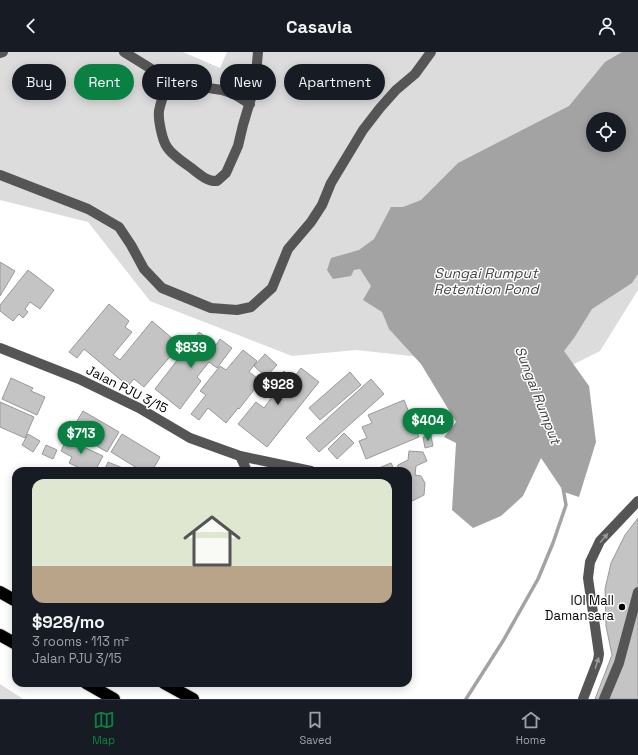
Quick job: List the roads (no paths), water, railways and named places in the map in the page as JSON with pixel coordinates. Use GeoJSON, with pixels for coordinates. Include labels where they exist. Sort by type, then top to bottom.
{"type":"FeatureCollection","features":[{"type":"Feature","properties":{"kind":"highway"},"geometry":{"type":"LineString","coordinates":[[0,592],[12,599]]}},
{"type":"Feature","properties":{"kind":"highway"},"geometry":{"type":"LineString","coordinates":[[0,635],[12,642]]}},
{"type":"Feature","properties":{"kind":"highway"},"geometry":{"type":"LineString","coordinates":[[93,687],[114,699]]}},
{"type":"Feature","properties":{"kind":"highway"},"geometry":{"type":"LineString","coordinates":[[171,687],[193,699]]}},
{"type":"Feature","properties":{"kind":"street"},"geometry":{"type":"LineString","coordinates":[[124,52],[144,64]]}},
{"type":"Feature","properties":{"kind":"street"},"geometry":{"type":"LineString","coordinates":[[162,100],[159,111],[160,122],[167,147],[186,164],[212,181],[219,180],[230,166],[238,146],[242,125],[255,85],[258,52]]}},
{"type":"Feature","properties":{"kind":"street"},"geometry":{"type":"LineString","coordinates":[[0,175],[88,209],[119,227],[144,269],[162,288],[211,308],[237,310],[251,306],[272,288],[288,249],[311,222],[322,205],[331,183],[363,130],[396,90],[415,74],[431,52]]}},
{"type":"Feature","properties":{"kind":"street"},"geometry":{"type":"LineString","coordinates":[[212,89],[234,94],[250,104]]}},
{"type":"Feature","properties":{"kind":"street","name":"Jalan PJU 3/15"},"geometry":{"type":"LineString","coordinates":[[0,348],[80,379],[139,408],[190,438],[240,456],[291,467]]}},
{"type":"Feature","properties":{"kind":"street"},"geometry":{"type":"LineString","coordinates":[[240,456],[245,467]]}},
{"type":"Feature","properties":{"kind":"street"},"geometry":{"type":"LineString","coordinates":[[583,699],[599,654],[588,578],[590,562],[600,542],[638,502]]}},
{"type":"Feature","properties":{"kind":"street"},"geometry":{"type":"LineString","coordinates":[[604,699],[619,662],[638,592]]}},
{"type":"Feature","properties":{"kind":"water","name":"Sungai Rumput Retention Pond"},"geometry":{"type":"Polygon","coordinates":[[[622,52],[638,52],[638,274],[632,283],[592,309],[564,351],[589,386],[596,442],[579,497],[564,492],[541,458],[523,496],[501,516],[473,528],[452,510],[456,443],[444,437],[456,422],[421,364],[389,329],[382,312],[363,300],[371,286],[360,269],[354,270],[351,276],[333,279],[327,270],[331,258],[359,250],[374,239],[391,207],[403,207],[421,200],[458,163],[569,106],[605,62],[622,52]]]}},
{"type":"Feature","properties":{"kind":"waterway","name":"Sungai Rumput"},"geometry":{"type":"LineString","coordinates":[[466,699],[503,641],[538,579],[553,543],[566,505],[563,488]]}},
{"type":"Feature","properties":{"kind":"place","name":"IOI Mall Damansara"},"geometry":{"type":"Point","coordinates":[622,607]}}]}
